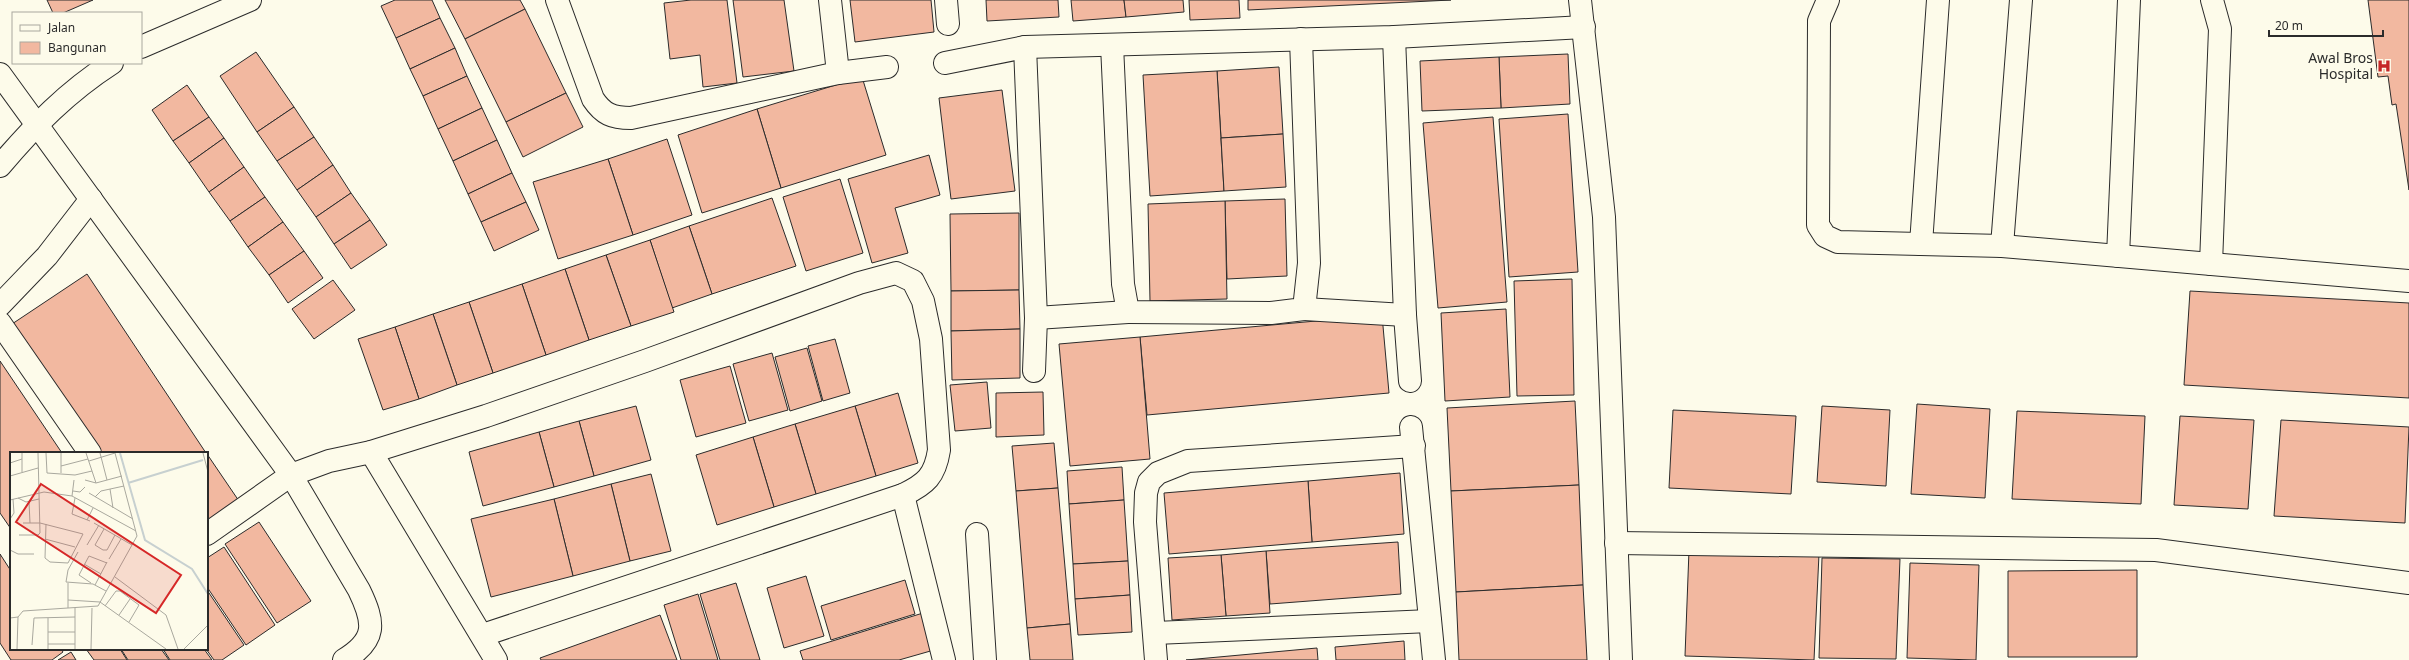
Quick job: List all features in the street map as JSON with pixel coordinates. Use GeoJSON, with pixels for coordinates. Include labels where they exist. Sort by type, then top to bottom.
{"type":"FeatureCollection","features":[{"type":"Feature","properties":{"kind":"street"},"geometry":{"type":"LineString","coordinates":[[142,47],[250,0]]}},
{"type":"Feature","properties":{"kind":"street"},"geometry":{"type":"LineString","coordinates":[[557,0],[592,99],[600,110],[610,116],[631,118],[838,73],[886,67]]}},
{"type":"Feature","properties":{"kind":"street"},"geometry":{"type":"LineString","coordinates":[[830,0],[838,73]]}},
{"type":"Feature","properties":{"kind":"street"},"geometry":{"type":"LineString","coordinates":[[946,0],[948,24]]}},
{"type":"Feature","properties":{"kind":"street"},"geometry":{"type":"LineString","coordinates":[[1580,0],[1604,217],[1621,660]]}},
{"type":"Feature","properties":{"kind":"street"},"geometry":{"type":"LineString","coordinates":[[1828,0],[1819,21],[1818,225],[1825,236],[1838,242],[2002,246],[2409,281]]}},
{"type":"Feature","properties":{"kind":"street"},"geometry":{"type":"LineString","coordinates":[[1921,244],[1938,0]]}},
{"type":"Feature","properties":{"kind":"street"},"geometry":{"type":"LineString","coordinates":[[2002,246],[2021,0]]}},
{"type":"Feature","properties":{"kind":"street"},"geometry":{"type":"LineString","coordinates":[[2118,256],[2129,0]]}},
{"type":"Feature","properties":{"kind":"street"},"geometry":{"type":"LineString","coordinates":[[2211,264],[2220,29],[2212,0]]}},
{"type":"Feature","properties":{"kind":"street"},"geometry":{"type":"LineString","coordinates":[[945,63],[1025,47],[1112,46],[1394,37],[1584,27]]}},
{"type":"Feature","properties":{"kind":"street"},"geometry":{"type":"LineString","coordinates":[[1394,37],[1405,314],[1410,381]]}},
{"type":"Feature","properties":{"kind":"street"},"geometry":{"type":"LineString","coordinates":[[1301,39],[1309,264],[1304,309]]}},
{"type":"Feature","properties":{"kind":"street"},"geometry":{"type":"LineString","coordinates":[[1112,46],[1123,284],[1128,312]]}},
{"type":"Feature","properties":{"kind":"street"},"geometry":{"type":"LineString","coordinates":[[1025,47],[1036,318],[1034,371]]}},
{"type":"Feature","properties":{"kind":"street"},"geometry":{"type":"LineString","coordinates":[[0,166],[36,124],[92,76],[110,64]]}},
{"type":"Feature","properties":{"kind":"street"},"geometry":{"type":"LineString","coordinates":[[0,74],[291,475],[366,603],[370,631],[367,641],[360,650],[344,660]]}},
{"type":"Feature","properties":{"kind":"street"},"geometry":{"type":"LineString","coordinates":[[0,305],[47,256],[91,199]]}},
{"type":"Feature","properties":{"kind":"street"},"geometry":{"type":"LineString","coordinates":[[208,533],[291,475],[329,461],[372,452],[645,361],[859,283],[896,273],[913,281],[924,301],[931,339],[939,450],[936,466],[928,479],[903,495],[483,635]]}},
{"type":"Feature","properties":{"kind":"street"},"geometry":{"type":"LineString","coordinates":[[1036,318],[1128,312],[1271,313],[1304,309],[1405,314]]}},
{"type":"Feature","properties":{"kind":"street"},"geometry":{"type":"LineString","coordinates":[[0,323],[89,452]]}},
{"type":"Feature","properties":{"kind":"street"},"geometry":{"type":"LineString","coordinates":[[1156,660],[1145,522],[1146,493],[1149,482],[1158,473],[1188,460],[1413,437],[1434,660]]}},
{"type":"Feature","properties":{"kind":"street"},"geometry":{"type":"LineString","coordinates":[[372,452],[483,635],[496,660]]}},
{"type":"Feature","properties":{"kind":"street"},"geometry":{"type":"LineString","coordinates":[[903,495],[944,660]]}},
{"type":"Feature","properties":{"kind":"street"},"geometry":{"type":"LineString","coordinates":[[977,534],[985,660]]}},
{"type":"Feature","properties":{"kind":"street"},"geometry":{"type":"LineString","coordinates":[[1616,543],[2156,550],[2409,583]]}},
{"type":"Feature","properties":{"kind":"street"},"geometry":{"type":"LineString","coordinates":[[1155,634],[1430,620]]}},
{"type":"Feature","properties":{"kind":"building"},"geometry":{"type":"Polygon","coordinates":[[[47,0],[93,0],[65,12],[53,12],[47,0]]]}},
{"type":"Feature","properties":{"kind":"building"},"geometry":{"type":"Polygon","coordinates":[[[395,0],[432,0],[440,18],[396,38],[381,6],[395,0]]]}},
{"type":"Feature","properties":{"kind":"building"},"geometry":{"type":"Polygon","coordinates":[[[445,0],[520,0],[525,9],[465,39],[445,0]]]}},
{"type":"Feature","properties":{"kind":"building"},"geometry":{"type":"Polygon","coordinates":[[[691,0],[727,0],[737,83],[703,87],[700,55],[670,59],[664,3],[691,0]]]}},
{"type":"Feature","properties":{"kind":"building"},"geometry":{"type":"Polygon","coordinates":[[[733,0],[784,0],[794,71],[743,77],[733,0]]]}},
{"type":"Feature","properties":{"kind":"building"},"geometry":{"type":"Polygon","coordinates":[[[850,0],[931,0],[934,32],[855,42],[850,0]]]}},
{"type":"Feature","properties":{"kind":"building"},"geometry":{"type":"Polygon","coordinates":[[[986,0],[1058,0],[1059,17],[987,21],[986,0]]]}},
{"type":"Feature","properties":{"kind":"building"},"geometry":{"type":"Polygon","coordinates":[[[1071,0],[1124,0],[1126,17],[1073,21],[1071,0]]]}},
{"type":"Feature","properties":{"kind":"building"},"geometry":{"type":"Polygon","coordinates":[[[1124,0],[1183,0],[1184,12],[1126,17],[1124,0]]]}},
{"type":"Feature","properties":{"kind":"building"},"geometry":{"type":"Polygon","coordinates":[[[1189,0],[1239,0],[1240,18],[1190,20],[1189,0]]]}},
{"type":"Feature","properties":{"kind":"building"},"geometry":{"type":"Polygon","coordinates":[[[1248,0],[1451,0],[1248,10],[1248,0]]]}},
{"type":"Feature","properties":{"kind":"building"},"geometry":{"type":"Polygon","coordinates":[[[2368,0],[2409,0],[2409,190],[2396,104],[2392,105],[2388,76],[2378,77],[2368,0]]]}},
{"type":"Feature","properties":{"kind":"building"},"geometry":{"type":"Polygon","coordinates":[[[525,9],[566,93],[506,122],[465,39],[525,9]]]}},
{"type":"Feature","properties":{"kind":"building"},"geometry":{"type":"Polygon","coordinates":[[[440,18],[455,48],[410,69],[396,38],[440,18]]]}},
{"type":"Feature","properties":{"kind":"building"},"geometry":{"type":"Polygon","coordinates":[[[455,48],[467,76],[423,96],[410,69],[455,48]]]}},
{"type":"Feature","properties":{"kind":"building"},"geometry":{"type":"Polygon","coordinates":[[[256,52],[294,107],[257,132],[220,76],[256,52]]]}},
{"type":"Feature","properties":{"kind":"building"},"geometry":{"type":"Polygon","coordinates":[[[1568,54],[1570,104],[1501,108],[1499,57],[1568,54]]]}},
{"type":"Feature","properties":{"kind":"building"},"geometry":{"type":"Polygon","coordinates":[[[1499,57],[1501,108],[1422,111],[1420,61],[1499,57]]]}},
{"type":"Feature","properties":{"kind":"building"},"geometry":{"type":"Polygon","coordinates":[[[1279,67],[1283,134],[1221,138],[1217,71],[1279,67]]]}},
{"type":"Feature","properties":{"kind":"building"},"geometry":{"type":"Polygon","coordinates":[[[1217,71],[1224,191],[1150,196],[1143,75],[1217,71]]]}},
{"type":"Feature","properties":{"kind":"building"},"geometry":{"type":"Polygon","coordinates":[[[467,76],[482,108],[438,129],[423,96],[467,76]]]}},
{"type":"Feature","properties":{"kind":"building"},"geometry":{"type":"Polygon","coordinates":[[[862,77],[886,155],[781,188],[757,109],[862,77]]]}},
{"type":"Feature","properties":{"kind":"building"},"geometry":{"type":"Polygon","coordinates":[[[187,85],[209,117],[173,141],[152,110],[187,85]]]}},
{"type":"Feature","properties":{"kind":"building"},"geometry":{"type":"Polygon","coordinates":[[[1002,90],[1015,191],[951,199],[939,98],[1002,90]]]}},
{"type":"Feature","properties":{"kind":"building"},"geometry":{"type":"Polygon","coordinates":[[[566,93],[583,127],[523,157],[506,122],[566,93]]]}},
{"type":"Feature","properties":{"kind":"building"},"geometry":{"type":"Polygon","coordinates":[[[294,107],[314,137],[277,161],[257,132],[294,107]]]}},
{"type":"Feature","properties":{"kind":"building"},"geometry":{"type":"Polygon","coordinates":[[[482,108],[497,140],[453,161],[438,129],[482,108]]]}},
{"type":"Feature","properties":{"kind":"building"},"geometry":{"type":"Polygon","coordinates":[[[757,109],[781,188],[702,213],[678,135],[757,109]]]}},
{"type":"Feature","properties":{"kind":"building"},"geometry":{"type":"Polygon","coordinates":[[[1568,114],[1578,272],[1509,277],[1499,119],[1568,114]]]}},
{"type":"Feature","properties":{"kind":"building"},"geometry":{"type":"Polygon","coordinates":[[[209,117],[224,138],[189,163],[173,141],[209,117]]]}},
{"type":"Feature","properties":{"kind":"building"},"geometry":{"type":"Polygon","coordinates":[[[1493,117],[1507,302],[1438,308],[1423,123],[1493,117]]]}},
{"type":"Feature","properties":{"kind":"building"},"geometry":{"type":"Polygon","coordinates":[[[1283,134],[1286,187],[1224,191],[1221,138],[1283,134]]]}},
{"type":"Feature","properties":{"kind":"building"},"geometry":{"type":"Polygon","coordinates":[[[314,137],[333,165],[297,190],[277,161],[314,137]]]}},
{"type":"Feature","properties":{"kind":"building"},"geometry":{"type":"Polygon","coordinates":[[[224,138],[244,167],[209,192],[189,163],[224,138]]]}},
{"type":"Feature","properties":{"kind":"building"},"geometry":{"type":"Polygon","coordinates":[[[667,139],[692,215],[633,235],[608,159],[667,139]]]}},
{"type":"Feature","properties":{"kind":"building"},"geometry":{"type":"Polygon","coordinates":[[[497,140],[512,173],[468,194],[453,161],[497,140]]]}},
{"type":"Feature","properties":{"kind":"building"},"geometry":{"type":"Polygon","coordinates":[[[929,155],[940,195],[895,208],[908,253],[872,263],[848,179],[929,155]]]}},
{"type":"Feature","properties":{"kind":"building"},"geometry":{"type":"Polygon","coordinates":[[[608,159],[633,235],[558,259],[533,182],[608,159]]]}},
{"type":"Feature","properties":{"kind":"building"},"geometry":{"type":"Polygon","coordinates":[[[333,165],[351,193],[316,217],[297,190],[333,165]]]}},
{"type":"Feature","properties":{"kind":"building"},"geometry":{"type":"Polygon","coordinates":[[[244,167],[265,197],[230,221],[209,192],[244,167]]]}},
{"type":"Feature","properties":{"kind":"building"},"geometry":{"type":"Polygon","coordinates":[[[512,173],[526,202],[481,222],[468,194],[512,173]]]}},
{"type":"Feature","properties":{"kind":"building"},"geometry":{"type":"Polygon","coordinates":[[[840,179],[863,253],[806,271],[783,197],[840,179]]]}},
{"type":"Feature","properties":{"kind":"building"},"geometry":{"type":"Polygon","coordinates":[[[351,193],[370,220],[334,244],[316,217],[351,193]]]}},
{"type":"Feature","properties":{"kind":"building"},"geometry":{"type":"Polygon","coordinates":[[[265,197],[283,222],[248,247],[230,221],[265,197]]]}},
{"type":"Feature","properties":{"kind":"building"},"geometry":{"type":"Polygon","coordinates":[[[772,198],[796,266],[712,294],[689,226],[772,198]]]}},
{"type":"Feature","properties":{"kind":"building"},"geometry":{"type":"Polygon","coordinates":[[[1285,199],[1287,276],[1227,279],[1225,201],[1285,199]]]}},
{"type":"Feature","properties":{"kind":"building"},"geometry":{"type":"Polygon","coordinates":[[[1225,201],[1227,299],[1150,301],[1148,204],[1225,201]]]}},
{"type":"Feature","properties":{"kind":"building"},"geometry":{"type":"Polygon","coordinates":[[[526,202],[539,230],[494,251],[481,222],[526,202]]]}},
{"type":"Feature","properties":{"kind":"building"},"geometry":{"type":"Polygon","coordinates":[[[1019,213],[1019,290],[951,291],[950,214],[1019,213]]]}},
{"type":"Feature","properties":{"kind":"building"},"geometry":{"type":"Polygon","coordinates":[[[370,220],[387,245],[351,269],[334,244],[370,220]]]}},
{"type":"Feature","properties":{"kind":"building"},"geometry":{"type":"Polygon","coordinates":[[[283,222],[304,251],[269,275],[248,247],[283,222]]]}},
{"type":"Feature","properties":{"kind":"building"},"geometry":{"type":"Polygon","coordinates":[[[689,226],[712,294],[672,308],[650,240],[689,226]]]}},
{"type":"Feature","properties":{"kind":"building"},"geometry":{"type":"Polygon","coordinates":[[[650,240],[674,312],[631,326],[606,255],[650,240]]]}},
{"type":"Feature","properties":{"kind":"building"},"geometry":{"type":"Polygon","coordinates":[[[304,251],[323,278],[288,303],[269,275],[304,251]]]}},
{"type":"Feature","properties":{"kind":"building"},"geometry":{"type":"Polygon","coordinates":[[[606,255],[631,326],[589,340],[565,269],[606,255]]]}},
{"type":"Feature","properties":{"kind":"building"},"geometry":{"type":"Polygon","coordinates":[[[565,269],[589,340],[546,355],[522,284],[565,269]]]}},
{"type":"Feature","properties":{"kind":"building"},"geometry":{"type":"Polygon","coordinates":[[[87,274],[205,452],[98,452],[12,324],[87,274]]]}},
{"type":"Feature","properties":{"kind":"building"},"geometry":{"type":"Polygon","coordinates":[[[1572,279],[1574,395],[1517,396],[1514,281],[1572,279]]]}},
{"type":"Feature","properties":{"kind":"building"},"geometry":{"type":"Polygon","coordinates":[[[333,280],[355,310],[314,339],[292,309],[333,280]]]}},
{"type":"Feature","properties":{"kind":"building"},"geometry":{"type":"Polygon","coordinates":[[[522,284],[546,355],[493,373],[469,302],[522,284]]]}},
{"type":"Feature","properties":{"kind":"building"},"geometry":{"type":"Polygon","coordinates":[[[1019,290],[1020,329],[951,331],[951,291],[1019,290]]]}},
{"type":"Feature","properties":{"kind":"building"},"geometry":{"type":"Polygon","coordinates":[[[2190,291],[2409,303],[2409,398],[2184,385],[2190,291]]]}},
{"type":"Feature","properties":{"kind":"building"},"geometry":{"type":"Polygon","coordinates":[[[469,302],[493,373],[457,385],[433,314],[469,302]]]}},
{"type":"Feature","properties":{"kind":"building"},"geometry":{"type":"Polygon","coordinates":[[[1506,309],[1510,397],[1445,401],[1441,313],[1506,309]]]}},
{"type":"Feature","properties":{"kind":"building"},"geometry":{"type":"Polygon","coordinates":[[[433,314],[457,385],[419,399],[395,327],[433,314]]]}},
{"type":"Feature","properties":{"kind":"building"},"geometry":{"type":"Polygon","coordinates":[[[1382,315],[1389,393],[1147,415],[1140,337],[1382,315]]]}},
{"type":"Feature","properties":{"kind":"building"},"geometry":{"type":"Polygon","coordinates":[[[395,327],[419,399],[383,410],[358,339],[395,327]]]}},
{"type":"Feature","properties":{"kind":"building"},"geometry":{"type":"Polygon","coordinates":[[[1020,329],[1020,378],[952,380],[951,331],[1020,329]]]}},
{"type":"Feature","properties":{"kind":"building"},"geometry":{"type":"Polygon","coordinates":[[[1140,337],[1150,459],[1070,466],[1059,344],[1140,337]]]}},
{"type":"Feature","properties":{"kind":"building"},"geometry":{"type":"Polygon","coordinates":[[[835,339],[850,393],[823,401],[808,346],[835,339]]]}},
{"type":"Feature","properties":{"kind":"building"},"geometry":{"type":"Polygon","coordinates":[[[807,348],[822,401],[790,411],[775,357],[807,348]]]}},
{"type":"Feature","properties":{"kind":"building"},"geometry":{"type":"Polygon","coordinates":[[[772,353],[788,410],[749,421],[733,364],[772,353]]]}},
{"type":"Feature","properties":{"kind":"building"},"geometry":{"type":"Polygon","coordinates":[[[0,361],[61,452],[10,452],[10,528],[0,513],[0,361]]]}},
{"type":"Feature","properties":{"kind":"building"},"geometry":{"type":"Polygon","coordinates":[[[730,366],[746,423],[696,437],[680,380],[730,366]]]}},
{"type":"Feature","properties":{"kind":"building"},"geometry":{"type":"Polygon","coordinates":[[[987,382],[991,428],[955,431],[950,385],[987,382]]]}},
{"type":"Feature","properties":{"kind":"building"},"geometry":{"type":"Polygon","coordinates":[[[1043,392],[1044,435],[996,437],[996,393],[1043,392]]]}},
{"type":"Feature","properties":{"kind":"building"},"geometry":{"type":"Polygon","coordinates":[[[898,393],[918,463],[876,476],[855,406],[898,393]]]}},
{"type":"Feature","properties":{"kind":"building"},"geometry":{"type":"Polygon","coordinates":[[[1575,401],[1579,485],[1451,491],[1447,408],[1575,401]]]}},
{"type":"Feature","properties":{"kind":"building"},"geometry":{"type":"Polygon","coordinates":[[[1917,404],[1990,409],[1985,498],[1911,494],[1917,404]]]}},
{"type":"Feature","properties":{"kind":"building"},"geometry":{"type":"Polygon","coordinates":[[[636,406],[651,460],[594,476],[579,421],[636,406]]]}},
{"type":"Feature","properties":{"kind":"building"},"geometry":{"type":"Polygon","coordinates":[[[855,406],[876,476],[816,494],[795,424],[855,406]]]}},
{"type":"Feature","properties":{"kind":"building"},"geometry":{"type":"Polygon","coordinates":[[[1822,406],[1890,410],[1886,486],[1817,482],[1822,406]]]}},
{"type":"Feature","properties":{"kind":"building"},"geometry":{"type":"Polygon","coordinates":[[[1673,410],[1796,416],[1791,494],[1669,488],[1673,410]]]}},
{"type":"Feature","properties":{"kind":"building"},"geometry":{"type":"Polygon","coordinates":[[[2017,411],[2145,416],[2141,504],[2012,499],[2017,411]]]}},
{"type":"Feature","properties":{"kind":"building"},"geometry":{"type":"Polygon","coordinates":[[[2180,416],[2254,420],[2248,509],[2174,505],[2180,416]]]}},
{"type":"Feature","properties":{"kind":"building"},"geometry":{"type":"Polygon","coordinates":[[[2281,420],[2409,427],[2405,523],[2274,516],[2281,420]]]}},
{"type":"Feature","properties":{"kind":"building"},"geometry":{"type":"Polygon","coordinates":[[[579,421],[594,476],[554,487],[539,432],[579,421]]]}},
{"type":"Feature","properties":{"kind":"building"},"geometry":{"type":"Polygon","coordinates":[[[795,424],[816,494],[774,507],[753,437],[795,424]]]}},
{"type":"Feature","properties":{"kind":"building"},"geometry":{"type":"Polygon","coordinates":[[[539,432],[554,487],[483,506],[469,452],[539,432]]]}},
{"type":"Feature","properties":{"kind":"building"},"geometry":{"type":"Polygon","coordinates":[[[753,437],[774,507],[717,525],[696,455],[753,437]]]}},
{"type":"Feature","properties":{"kind":"building"},"geometry":{"type":"Polygon","coordinates":[[[1054,443],[1058,488],[1016,491],[1012,446],[1054,443]]]}},
{"type":"Feature","properties":{"kind":"building"},"geometry":{"type":"Polygon","coordinates":[[[208,455],[241,504],[208,526],[208,455]]]}},
{"type":"Feature","properties":{"kind":"building"},"geometry":{"type":"Polygon","coordinates":[[[1122,467],[1124,500],[1069,504],[1067,471],[1122,467]]]}},
{"type":"Feature","properties":{"kind":"building"},"geometry":{"type":"Polygon","coordinates":[[[1400,473],[1404,534],[1312,542],[1308,481],[1400,473]]]}},
{"type":"Feature","properties":{"kind":"building"},"geometry":{"type":"Polygon","coordinates":[[[651,474],[671,551],[630,561],[611,484],[651,474]]]}},
{"type":"Feature","properties":{"kind":"building"},"geometry":{"type":"Polygon","coordinates":[[[1308,481],[1312,542],[1169,554],[1164,493],[1308,481]]]}},
{"type":"Feature","properties":{"kind":"building"},"geometry":{"type":"Polygon","coordinates":[[[611,484],[630,561],[573,576],[554,499],[611,484]]]}},
{"type":"Feature","properties":{"kind":"building"},"geometry":{"type":"Polygon","coordinates":[[[1579,485],[1583,585],[1456,592],[1451,491],[1579,485]]]}},
{"type":"Feature","properties":{"kind":"building"},"geometry":{"type":"Polygon","coordinates":[[[1058,488],[1070,624],[1027,628],[1016,491],[1058,488]]]}},
{"type":"Feature","properties":{"kind":"building"},"geometry":{"type":"Polygon","coordinates":[[[554,499],[573,576],[491,597],[471,519],[554,499]]]}},
{"type":"Feature","properties":{"kind":"building"},"geometry":{"type":"Polygon","coordinates":[[[1124,500],[1128,561],[1073,564],[1069,504],[1124,500]]]}},
{"type":"Feature","properties":{"kind":"building"},"geometry":{"type":"Polygon","coordinates":[[[259,522],[311,601],[277,623],[225,544],[259,522]]]}},
{"type":"Feature","properties":{"kind":"building"},"geometry":{"type":"Polygon","coordinates":[[[1398,542],[1401,594],[1270,604],[1266,551],[1398,542]]]}},
{"type":"Feature","properties":{"kind":"building"},"geometry":{"type":"Polygon","coordinates":[[[224,547],[275,625],[246,645],[208,588],[208,557],[224,547]]]}},
{"type":"Feature","properties":{"kind":"building"},"geometry":{"type":"Polygon","coordinates":[[[1689,550],[1819,554],[1814,660],[1685,656],[1689,550]]]}},
{"type":"Feature","properties":{"kind":"building"},"geometry":{"type":"Polygon","coordinates":[[[1266,551],[1270,613],[1226,616],[1221,555],[1266,551]]]}},
{"type":"Feature","properties":{"kind":"building"},"geometry":{"type":"Polygon","coordinates":[[[0,554],[10,569],[10,650],[62,650],[63,652],[52,660],[11,660],[0,643],[0,554]]]}},
{"type":"Feature","properties":{"kind":"building"},"geometry":{"type":"Polygon","coordinates":[[[1221,555],[1226,616],[1172,620],[1168,558],[1221,555]]]}},
{"type":"Feature","properties":{"kind":"building"},"geometry":{"type":"Polygon","coordinates":[[[1822,558],[1900,559],[1896,659],[1819,658],[1822,558]]]}},
{"type":"Feature","properties":{"kind":"building"},"geometry":{"type":"Polygon","coordinates":[[[1128,561],[1130,595],[1075,599],[1073,564],[1128,561]]]}},
{"type":"Feature","properties":{"kind":"building"},"geometry":{"type":"Polygon","coordinates":[[[1910,563],[1979,565],[1976,660],[1907,658],[1910,563]]]}},
{"type":"Feature","properties":{"kind":"building"},"geometry":{"type":"Polygon","coordinates":[[[2137,570],[2137,657],[2008,657],[2008,571],[2137,570]]]}},
{"type":"Feature","properties":{"kind":"building"},"geometry":{"type":"Polygon","coordinates":[[[806,576],[824,636],[784,648],[767,588],[806,576]]]}},
{"type":"Feature","properties":{"kind":"building"},"geometry":{"type":"Polygon","coordinates":[[[905,580],[915,614],[831,640],[821,606],[905,580]]]}},
{"type":"Feature","properties":{"kind":"building"},"geometry":{"type":"Polygon","coordinates":[[[736,583],[760,660],[720,660],[700,594],[736,583]]]}},
{"type":"Feature","properties":{"kind":"building"},"geometry":{"type":"Polygon","coordinates":[[[1583,585],[1587,660],[1459,660],[1456,592],[1583,585]]]}},
{"type":"Feature","properties":{"kind":"building"},"geometry":{"type":"Polygon","coordinates":[[[208,591],[244,645],[222,660],[214,660],[207,650],[208,650],[208,591]]]}},
{"type":"Feature","properties":{"kind":"building"},"geometry":{"type":"Polygon","coordinates":[[[698,594],[718,660],[681,660],[664,605],[698,594]]]}},
{"type":"Feature","properties":{"kind":"building"},"geometry":{"type":"Polygon","coordinates":[[[1130,595],[1132,632],[1078,635],[1075,599],[1130,595]]]}},
{"type":"Feature","properties":{"kind":"building"},"geometry":{"type":"Polygon","coordinates":[[[923,613],[934,650],[899,660],[803,660],[800,651],[923,613]]]}},
{"type":"Feature","properties":{"kind":"building"},"geometry":{"type":"Polygon","coordinates":[[[660,615],[677,660],[541,660],[540,658],[660,615]]]}},
{"type":"Feature","properties":{"kind":"building"},"geometry":{"type":"Polygon","coordinates":[[[1070,624],[1073,660],[1030,660],[1027,628],[1070,624]]]}},
{"type":"Feature","properties":{"kind":"building"},"geometry":{"type":"Polygon","coordinates":[[[1404,641],[1405,660],[1336,660],[1335,647],[1404,641]]]}},
{"type":"Feature","properties":{"kind":"building"},"geometry":{"type":"Polygon","coordinates":[[[1317,648],[1318,660],[1186,660],[1317,648]]]}},
{"type":"Feature","properties":{"kind":"building"},"geometry":{"type":"Polygon","coordinates":[[[87,650],[121,650],[127,660],[94,660],[87,650]]]}},
{"type":"Feature","properties":{"kind":"building"},"geometry":{"type":"Polygon","coordinates":[[[122,650],[162,650],[169,660],[128,660],[122,650]]]}},
{"type":"Feature","properties":{"kind":"building"},"geometry":{"type":"Polygon","coordinates":[[[164,650],[205,650],[212,660],[170,660],[164,650]]]}},
{"type":"Feature","properties":{"kind":"building"},"geometry":{"type":"Polygon","coordinates":[[[71,652],[76,660],[58,660],[71,652]]]}},
{"type":"Feature","properties":{"kind":"place","name":"Awal Bros Hospital"},"geometry":{"type":"Point","coordinates":[2384,66]}}]}
